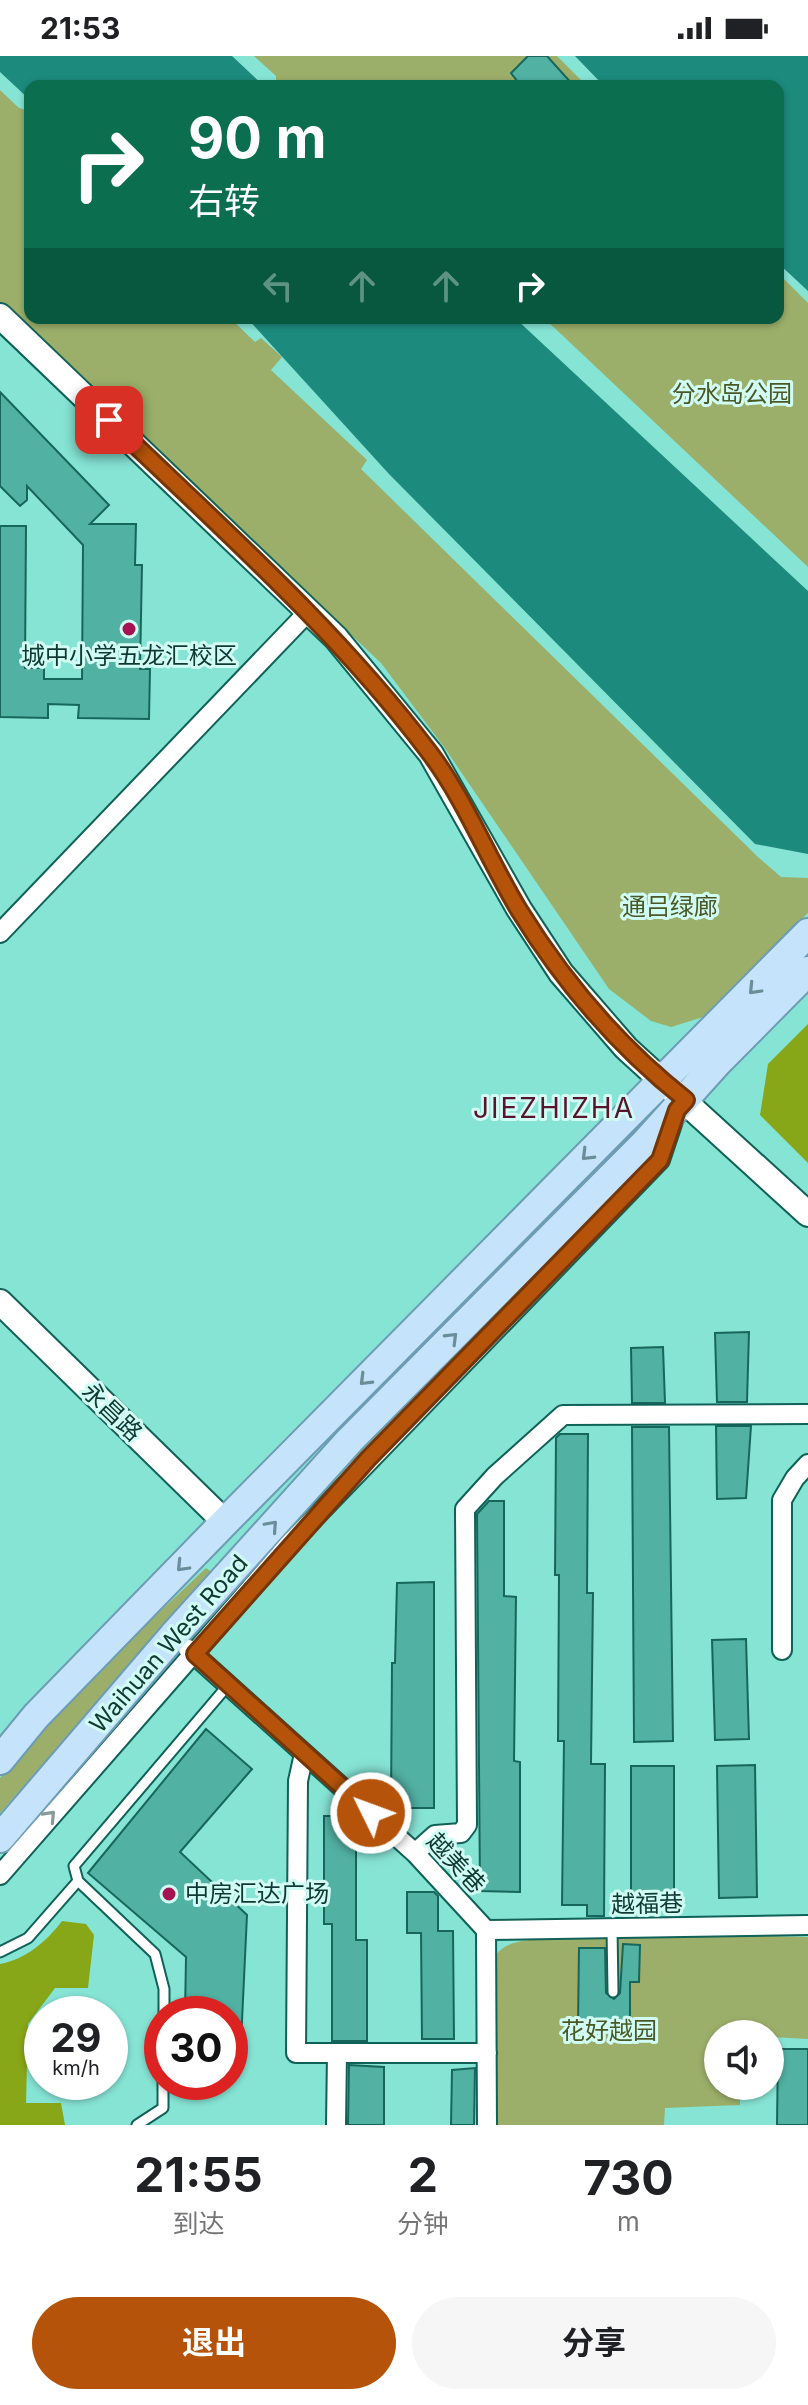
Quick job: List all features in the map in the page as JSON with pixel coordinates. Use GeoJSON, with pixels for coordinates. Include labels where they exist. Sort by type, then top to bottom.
{"type":"FeatureCollection","features":[{"type":"Feature","properties":{"kind":"main road","name":"Waihuan West Road"},"geometry":{"type":"LineString","coordinates":[[0,1760],[36,1716],[225,1522],[808,933]]}},
{"type":"Feature","properties":{"kind":"main road","name":"Waihuan West Road"},"geometry":{"type":"LineString","coordinates":[[0,1838],[173,1636],[350,1440],[682,1105],[717,1063],[808,971]]}},
{"type":"Feature","properties":{"kind":"street"},"geometry":{"type":"LineString","coordinates":[[0,316],[336,638],[431,754],[519,909],[561,973],[626,1048],[661,1080],[682,1105],[808,1214]]}},
{"type":"Feature","properties":{"kind":"street"},"geometry":{"type":"LineString","coordinates":[[0,933],[308,612]]}},
{"type":"Feature","properties":{"kind":"street"},"geometry":{"type":"LineString","coordinates":[[0,1875],[368,1459],[660,1160],[682,1105]]}},
{"type":"Feature","properties":{"kind":"street","name":"永昌路"},"geometry":{"type":"LineString","coordinates":[[0,1302],[225,1522]]}},
{"type":"Feature","properties":{"kind":"street"},"geometry":{"type":"LineString","coordinates":[[415,1853],[435,1835],[461,1833],[467,1825],[465,1509],[495,1476],[563,1415],[808,1414]]}},
{"type":"Feature","properties":{"kind":"street"},"geometry":{"type":"LineString","coordinates":[[782,1650],[782,1500],[808,1464]]}},
{"type":"Feature","properties":{"kind":"street","name":"越美巷"},"geometry":{"type":"LineString","coordinates":[[173,1636],[415,1853],[486,1930],[487,2125]]}},
{"type":"Feature","properties":{"kind":"street"},"geometry":{"type":"LineString","coordinates":[[304,1754],[298,1781],[296,2053],[487,2053]]}},
{"type":"Feature","properties":{"kind":"street","name":"越福巷"},"geometry":{"type":"LineString","coordinates":[[486,1930],[808,1925]]}},
{"type":"Feature","properties":{"kind":"street"},"geometry":{"type":"LineString","coordinates":[[336,2125],[337,2053]]}},
{"type":"Feature","properties":{"kind":"lane"},"geometry":{"type":"LineString","coordinates":[[164,1996],[155,1954],[78,1881],[74,1866],[229,1684]]}},
{"type":"Feature","properties":{"kind":"lane"},"geometry":{"type":"LineString","coordinates":[[0,1952],[28,1938],[78,1881]]}},
{"type":"Feature","properties":{"kind":"lane"},"geometry":{"type":"LineString","coordinates":[[612,1928],[613,1992]]}},
{"type":"Feature","properties":{"kind":"lane"},"geometry":{"type":"LineString","coordinates":[[137,2125],[163,2108],[163,2100]]}},
{"type":"Feature","properties":{"kind":"green space"},"geometry":{"type":"Polygon","coordinates":[[[254,56],[557,56],[581,80],[276,80],[276,76],[254,56]]]}},
{"type":"Feature","properties":{"kind":"green space","name":"通吕绿廊"},"geometry":{"type":"Polygon","coordinates":[[[0,90],[24,109],[24,324],[236,324],[255,342],[261,338],[282,357],[271,370],[367,460],[361,469],[759,858],[781,877],[808,878],[808,913],[703,1017],[671,1027],[651,1021],[609,989],[444,747],[381,663],[0,303],[0,90]]]}},
{"type":"Feature","properties":{"kind":"green space","name":"分水岛公园"},"geometry":{"type":"Polygon","coordinates":[[[784,279],[808,303],[808,567],[550,324],[784,324],[784,279]]]}},
{"type":"Feature","properties":{"kind":"green space"},"geometry":{"type":"Polygon","coordinates":[[[808,1024],[808,1163],[760,1115],[768,1064],[808,1024]]]}},
{"type":"Feature","properties":{"kind":"green space"},"geometry":{"type":"Polygon","coordinates":[[[206,1568],[213,1573],[0,1813],[0,1778],[94,1674],[206,1568]]]}},
{"type":"Feature","properties":{"kind":"green space"},"geometry":{"type":"Polygon","coordinates":[[[62,1921],[86,1924],[94,1935],[88,1988],[55,1988],[49,1996],[24,1996],[24,2100],[26,2103],[61,2103],[65,2125],[0,2125],[0,1964],[18,1958],[49,1936],[62,1921]]]}},
{"type":"Feature","properties":{"kind":"green space","name":"花好越园"},"geometry":{"type":"Polygon","coordinates":[[[686,1934],[808,1937],[808,2039],[784,2038],[784,2020],[704,2020],[704,2100],[740,2100],[740,2105],[665,2108],[664,2125],[492,2125],[495,1956],[510,1944],[529,1940],[686,1934]]]}},
{"type":"Feature","properties":{"kind":"water"},"geometry":{"type":"Polygon","coordinates":[[[0,56],[232,56],[258,80],[24,80],[24,94],[0,72],[0,56]]]}},
{"type":"Feature","properties":{"kind":"water"},"geometry":{"type":"Polygon","coordinates":[[[575,56],[808,56],[808,291],[784,269],[784,80],[598,80],[575,56]]]}},
{"type":"Feature","properties":{"kind":"water"},"geometry":{"type":"Polygon","coordinates":[[[252,324],[521,324],[808,591],[808,854],[755,844],[389,474],[252,324]]]}},
{"type":"Feature","properties":{"kind":"building"},"geometry":{"type":"Polygon","coordinates":[[[528,56],[547,56],[569,80],[516,80],[511,73],[528,56]]]}},
{"type":"Feature","properties":{"kind":"building"},"geometry":{"type":"Polygon","coordinates":[[[0,392],[109,505],[90,524],[136,524],[135,565],[142,565],[140,669],[150,669],[149,719],[78,718],[79,705],[48,704],[48,718],[0,717],[0,526],[26,526],[25,668],[44,668],[44,679],[82,679],[83,545],[27,486],[27,500],[20,506],[0,486],[0,392]]]}},
{"type":"Feature","properties":{"kind":"building"},"geometry":{"type":"Polygon","coordinates":[[[749,1332],[747,1402],[717,1402],[715,1333],[749,1332]]]}},
{"type":"Feature","properties":{"kind":"building"},"geometry":{"type":"Polygon","coordinates":[[[663,1347],[665,1403],[632,1403],[631,1348],[663,1347]]]}},
{"type":"Feature","properties":{"kind":"building"},"geometry":{"type":"Polygon","coordinates":[[[716,1426],[751,1426],[746,1498],[717,1499],[716,1426]]]}},
{"type":"Feature","properties":{"kind":"building"},"geometry":{"type":"Polygon","coordinates":[[[632,1427],[669,1427],[673,1741],[634,1742],[632,1427]]]}},
{"type":"Feature","properties":{"kind":"building"},"geometry":{"type":"Polygon","coordinates":[[[560,1434],[588,1434],[587,1593],[593,1593],[591,1764],[605,1764],[604,1916],[587,1916],[587,1905],[562,1905],[564,1741],[558,1741],[559,1575],[555,1575],[556,1438],[560,1434]]]}},
{"type":"Feature","properties":{"kind":"building"},"geometry":{"type":"Polygon","coordinates":[[[489,1501],[504,1501],[504,1596],[516,1597],[514,1761],[520,1762],[520,1892],[480,1891],[477,1514],[489,1501]]]}},
{"type":"Feature","properties":{"kind":"building"},"geometry":{"type":"Polygon","coordinates":[[[434,1582],[434,1808],[391,1808],[392,1663],[395,1663],[397,1583],[434,1582]]]}},
{"type":"Feature","properties":{"kind":"building"},"geometry":{"type":"Polygon","coordinates":[[[746,1639],[749,1739],[715,1740],[712,1640],[746,1639]]]}},
{"type":"Feature","properties":{"kind":"building","name":"中房汇达广场"},"geometry":{"type":"Polygon","coordinates":[[[206,1729],[252,1769],[180,1852],[247,1915],[243,1996],[185,1996],[186,1957],[88,1873],[206,1729]]]}},
{"type":"Feature","properties":{"kind":"building"},"geometry":{"type":"Polygon","coordinates":[[[755,1765],[757,1897],[719,1898],[717,1766],[755,1765]]]}},
{"type":"Feature","properties":{"kind":"building"},"geometry":{"type":"Polygon","coordinates":[[[631,1766],[674,1766],[674,1897],[631,1897],[631,1766]]]}},
{"type":"Feature","properties":{"kind":"building"},"geometry":{"type":"Polygon","coordinates":[[[324,1816],[356,1816],[356,1940],[367,1940],[367,2041],[332,2041],[332,1924],[324,1924],[324,1816]]]}},
{"type":"Feature","properties":{"kind":"building"},"geometry":{"type":"Polygon","coordinates":[[[407,1892],[434,1892],[438,1896],[438,1931],[453,1931],[454,2039],[422,2039],[421,1933],[407,1933],[407,1892]]]}},
{"type":"Feature","properties":{"kind":"building"},"geometry":{"type":"Polygon","coordinates":[[[623,1944],[640,1945],[639,1982],[630,1982],[630,2026],[578,2025],[579,1948],[605,1948],[606,1993],[614,1999],[620,1993],[623,1944]]]}},
{"type":"Feature","properties":{"kind":"building"},"geometry":{"type":"Polygon","coordinates":[[[784,2049],[808,2049],[808,2125],[777,2125],[777,2100],[784,2100],[784,2049]]]}},
{"type":"Feature","properties":{"kind":"building"},"geometry":{"type":"Polygon","coordinates":[[[349,2065],[384,2067],[384,2125],[348,2125],[349,2065]]]}},
{"type":"Feature","properties":{"kind":"building"},"geometry":{"type":"Polygon","coordinates":[[[475,2068],[474,2125],[451,2125],[452,2070],[475,2068]]]}},
{"type":"Feature","properties":{"kind":"place","name":"城中小学五龙汇校区"},"geometry":{"type":"Point","coordinates":[129,629]}},
{"type":"Feature","properties":{"kind":"place","name":"中房汇达广场"},"geometry":{"type":"Point","coordinates":[169,1894]}},
{"type":"Feature","properties":{"kind":"district","name":"JIEZHIZHA"},"geometry":{"type":"Point","coordinates":[554,1108]}},
{"type":"Feature","properties":{"kind":"route"},"geometry":{"type":"LineString","coordinates":[[109,420],[336,638],[431,754],[519,909],[561,973],[626,1048],[686,1100],[677,1110],[660,1160],[368,1459],[290,1543],[195,1654],[371,1813]]}}]}
